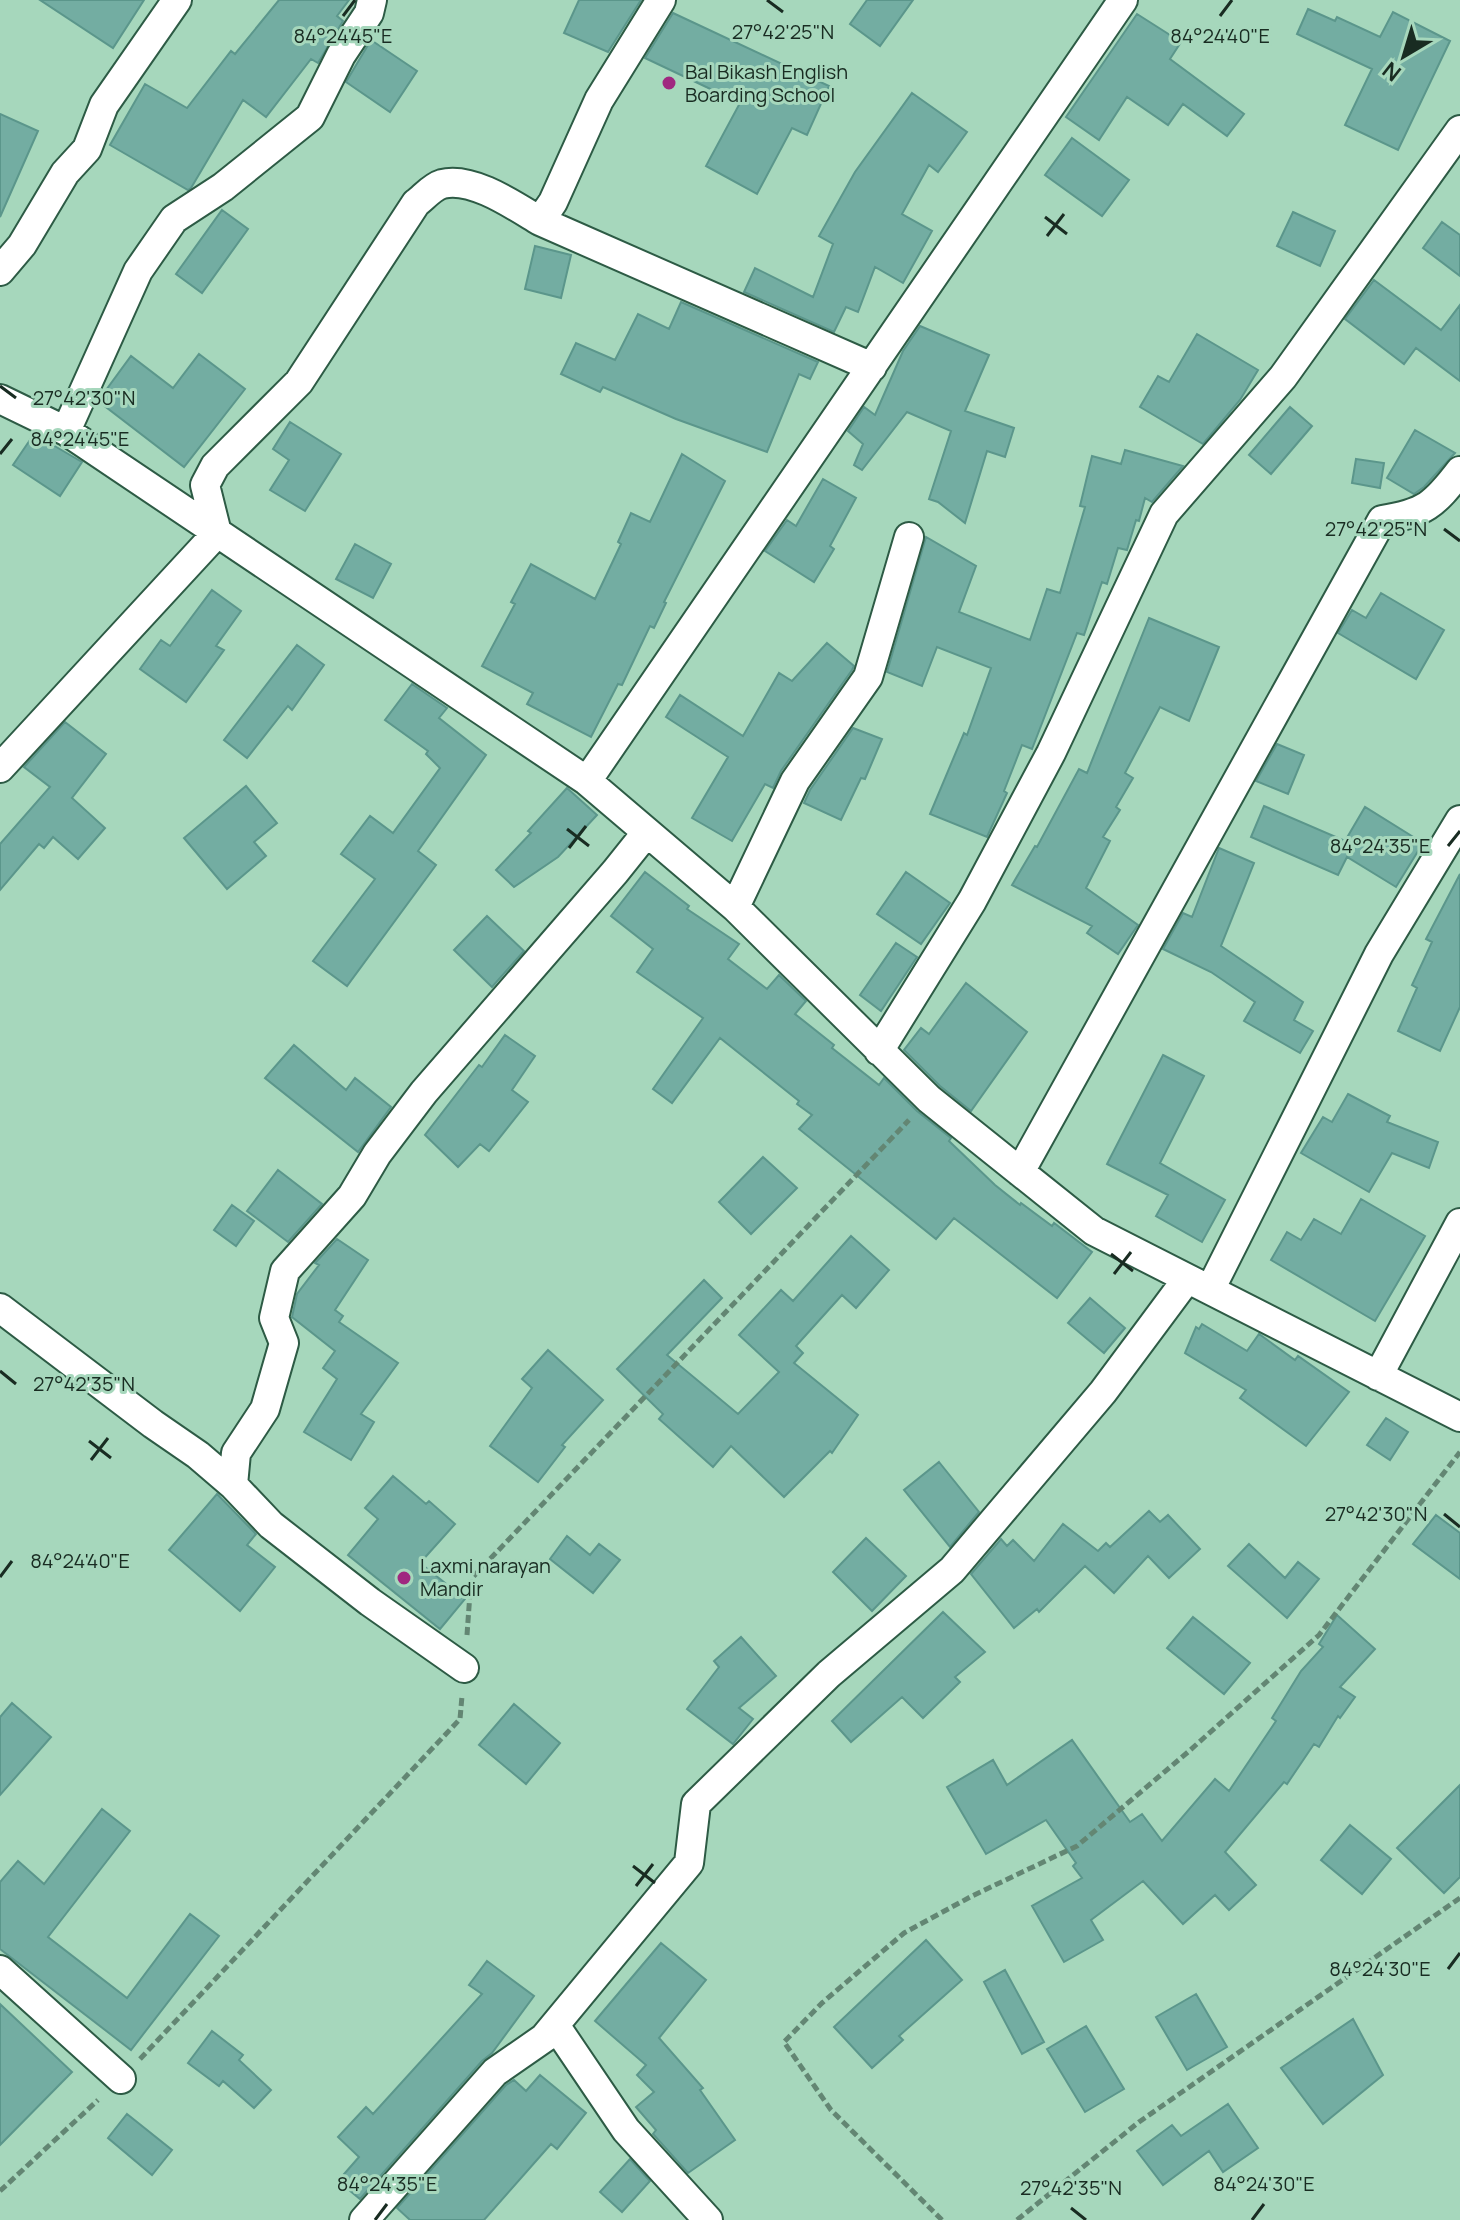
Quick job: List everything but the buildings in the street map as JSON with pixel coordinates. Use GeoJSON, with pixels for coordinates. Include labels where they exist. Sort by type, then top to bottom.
{"type":"FeatureCollection","features":[{"type":"Feature","properties":{"kind":"street"},"geometry":{"type":"LineString","coordinates":[[0,271],[22,245],[65,173],[87,149],[104,105],[177,0]]}},
{"type":"Feature","properties":{"kind":"street"},"geometry":{"type":"LineString","coordinates":[[66,431],[138,271],[174,219],[223,187],[310,117],[341,55],[369,13],[372,0]]}},
{"type":"Feature","properties":{"kind":"street"},"geometry":{"type":"LineString","coordinates":[[540,221],[553,202],[599,100],[661,0]]}},
{"type":"Feature","properties":{"kind":"street"},"geometry":{"type":"LineString","coordinates":[[587,781],[1123,0]]}},
{"type":"Feature","properties":{"kind":"street"},"geometry":{"type":"LineString","coordinates":[[879,1051],[979,888],[1051,753],[1164,514],[1283,377],[1460,130]]}},
{"type":"Feature","properties":{"kind":"street"},"geometry":{"type":"LineString","coordinates":[[217,533],[205,485],[215,466],[299,382],[416,203],[438,185],[455,182],[494,194],[540,221],[872,367]]}},
{"type":"Feature","properties":{"kind":"street"},"geometry":{"type":"LineString","coordinates":[[0,399],[66,431],[587,781],[735,907],[929,1099],[1094,1231],[1460,1417]]}},
{"type":"Feature","properties":{"kind":"street"},"geometry":{"type":"LineString","coordinates":[[1020,1172],[1382,520],[1412,515],[1451,494],[1460,471]]}},
{"type":"Feature","properties":{"kind":"street"},"geometry":{"type":"LineString","coordinates":[[0,768],[217,533]]}},
{"type":"Feature","properties":{"kind":"street"},"geometry":{"type":"LineString","coordinates":[[735,907],[795,781],[868,677],[909,537]]}},
{"type":"Feature","properties":{"kind":"street"},"geometry":{"type":"LineString","coordinates":[[364,2220],[495,2072],[544,2038],[689,1863],[696,1804],[829,1674],[952,1570],[1198,1284],[1379,954],[1460,820]]}},
{"type":"Feature","properties":{"kind":"street"},"geometry":{"type":"LineString","coordinates":[[233,1485],[236,1453],[265,1409],[284,1343],[274,1318],[285,1271],[352,1196],[377,1154],[424,1092],[647,832]]}},
{"type":"Feature","properties":{"kind":"street"},"geometry":{"type":"LineString","coordinates":[[1378,1376],[1460,1223]]}},
{"type":"Feature","properties":{"kind":"street"},"geometry":{"type":"LineString","coordinates":[[0,1308],[198,1455],[233,1485],[271,1525],[370,1602],[464,1668]]}},
{"type":"Feature","properties":{"kind":"street"},"geometry":{"type":"LineString","coordinates":[[0,1970],[121,2079]]}},
{"type":"Feature","properties":{"kind":"street"},"geometry":{"type":"LineString","coordinates":[[555,2025],[626,2130],[708,2220]]}},
{"type":"Feature","properties":{"kind":"path"},"geometry":{"type":"LineString","coordinates":[[942,2220],[831,2110],[784,2042],[822,2003],[904,1933],[972,1896],[1077,1846],[1188,1752],[1319,1635],[1460,1452]]}},
{"type":"Feature","properties":{"kind":"path"},"geometry":{"type":"LineString","coordinates":[[1017,2220],[1139,2122],[1460,1898]]}},
{"type":"Feature","properties":{"kind":"place","name":"Bal Bikash English Boarding School"},"geometry":{"type":"Point","coordinates":[669,83]}},
{"type":"Feature","properties":{"kind":"place","name":"Laxmi narayan Mandir"},"geometry":{"type":"Point","coordinates":[404,1578]}}]}
